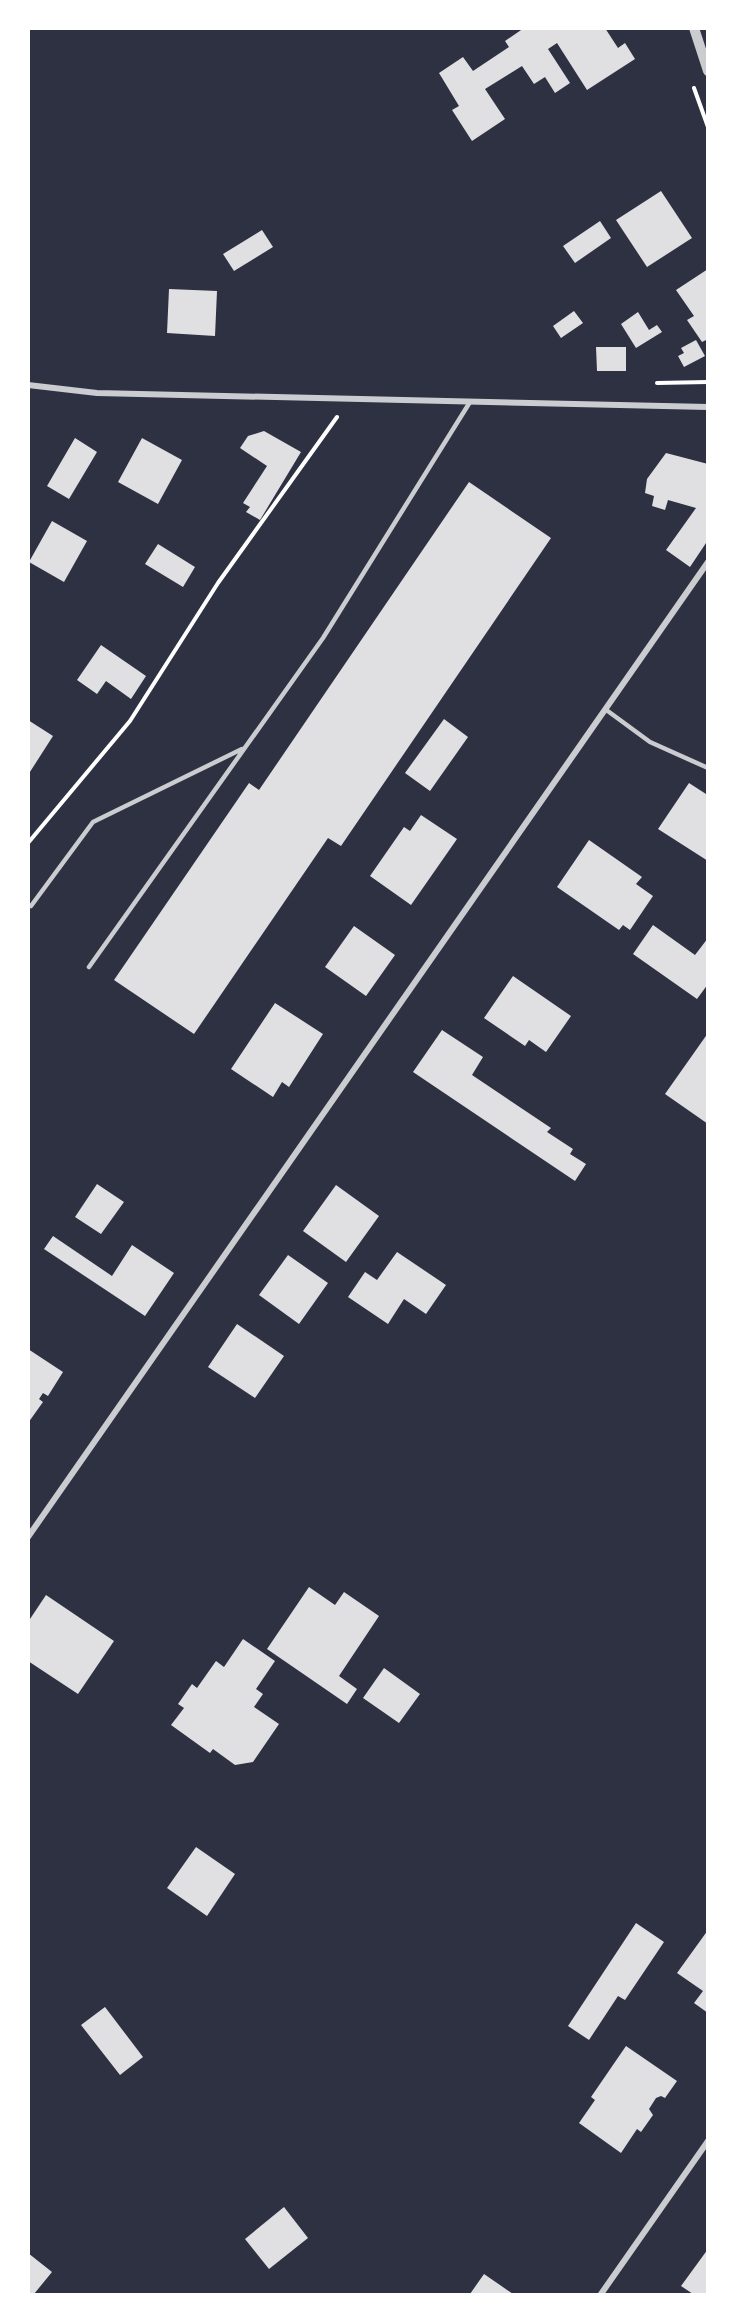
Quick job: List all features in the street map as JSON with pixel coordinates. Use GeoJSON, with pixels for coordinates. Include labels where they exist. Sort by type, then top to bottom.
{"type":"FeatureCollection","features":[{"type":"Feature","properties":{"kind":"street"},"geometry":{"type":"LineString","coordinates":[[693,28],[708,70]]}},
{"type":"Feature","properties":{"kind":"street"},"geometry":{"type":"LineString","coordinates":[[28,385],[97,393],[708,407]]}},
{"type":"Feature","properties":{"kind":"street"},"geometry":{"type":"LineString","coordinates":[[28,1537],[708,562]]}},
{"type":"Feature","properties":{"kind":"street"},"geometry":{"type":"LineString","coordinates":[[601,2295],[708,2140]]}},
{"type":"Feature","properties":{"kind":"lane"},"geometry":{"type":"LineString","coordinates":[[89,967],[322,638],[470,402]]}},
{"type":"Feature","properties":{"kind":"lane"},"geometry":{"type":"LineString","coordinates":[[605,709],[650,742],[708,768]]}},
{"type":"Feature","properties":{"kind":"lane"},"geometry":{"type":"LineString","coordinates":[[32,906],[93,822],[245,747]]}},
{"type":"Feature","properties":{"kind":"path"},"geometry":{"type":"LineString","coordinates":[[28,843],[130,722],[218,583],[350,400]]}},
{"type":"Feature","properties":{"kind":"building"},"geometry":{"type":"Polygon","coordinates":[[[524,28],[605,28],[618,48],[625,43],[635,59],[587,90],[557,43],[548,49],[570,83],[555,93],[545,77],[534,84],[522,66],[485,89],[505,119],[472,141],[452,110],[459,106],[439,73],[463,57],[473,71],[509,47],[505,41],[524,28]]]}},
{"type":"Feature","properties":{"kind":"building"},"geometry":{"type":"Polygon","coordinates":[[[661,191],[692,238],[647,267],[616,220],[661,191]]]}},
{"type":"Feature","properties":{"kind":"building"},"geometry":{"type":"Polygon","coordinates":[[[600,221],[611,238],[575,263],[563,246],[600,221]]]}},
{"type":"Feature","properties":{"kind":"building"},"geometry":{"type":"Polygon","coordinates":[[[262,230],[273,247],[234,271],[223,254],[262,230]]]}},
{"type":"Feature","properties":{"kind":"building"},"geometry":{"type":"Polygon","coordinates":[[[708,269],[708,339],[702,342],[687,320],[694,316],[676,290],[708,269]]]}},
{"type":"Feature","properties":{"kind":"building"},"geometry":{"type":"Polygon","coordinates":[[[169,289],[217,291],[215,336],[167,333],[169,289]]]}},
{"type":"Feature","properties":{"kind":"building"},"geometry":{"type":"Polygon","coordinates":[[[574,311],[583,323],[561,338],[553,326],[574,311]]]}},
{"type":"Feature","properties":{"kind":"building"},"geometry":{"type":"Polygon","coordinates":[[[638,312],[649,330],[657,325],[662,332],[636,348],[621,324],[638,312]]]}},
{"type":"Feature","properties":{"kind":"building"},"geometry":{"type":"Polygon","coordinates":[[[696,340],[705,356],[684,367],[678,356],[684,353],[681,348],[696,340]]]}},
{"type":"Feature","properties":{"kind":"building"},"geometry":{"type":"Polygon","coordinates":[[[596,347],[626,347],[626,371],[597,371],[596,347]]]}},
{"type":"Feature","properties":{"kind":"building"},"geometry":{"type":"Polygon","coordinates":[[[264,431],[301,452],[260,520],[246,512],[250,507],[243,503],[267,466],[240,448],[248,436],[264,431]]]}},
{"type":"Feature","properties":{"kind":"building"},"geometry":{"type":"Polygon","coordinates":[[[75,438],[97,452],[69,499],[47,486],[75,438]]]}},
{"type":"Feature","properties":{"kind":"building"},"geometry":{"type":"Polygon","coordinates":[[[142,438],[182,460],[158,504],[118,482],[142,438]]]}},
{"type":"Feature","properties":{"kind":"building"},"geometry":{"type":"Polygon","coordinates":[[[666,453],[708,464],[708,540],[690,567],[666,550],[696,508],[668,500],[665,510],[652,506],[654,496],[645,493],[647,479],[666,453]]]}},
{"type":"Feature","properties":{"kind":"building"},"geometry":{"type":"Polygon","coordinates":[[[469,482],[551,538],[341,846],[328,838],[194,1034],[114,980],[249,783],[259,790],[469,482]]]}},
{"type":"Feature","properties":{"kind":"building"},"geometry":{"type":"Polygon","coordinates":[[[52,521],[87,541],[64,582],[29,562],[52,521]]]}},
{"type":"Feature","properties":{"kind":"building"},"geometry":{"type":"Polygon","coordinates":[[[158,544],[195,567],[183,587],[145,564],[158,544]]]}},
{"type":"Feature","properties":{"kind":"building"},"geometry":{"type":"Polygon","coordinates":[[[101,645],[146,676],[131,699],[106,681],[97,694],[77,680],[101,645]]]}},
{"type":"Feature","properties":{"kind":"building"},"geometry":{"type":"Polygon","coordinates":[[[444,719],[468,737],[430,791],[405,773],[444,719]]]}},
{"type":"Feature","properties":{"kind":"building"},"geometry":{"type":"Polygon","coordinates":[[[28,720],[53,736],[28,775],[28,720]]]}},
{"type":"Feature","properties":{"kind":"building"},"geometry":{"type":"Polygon","coordinates":[[[689,783],[706,794],[708,791],[708,861],[658,829],[689,783]]]}},
{"type":"Feature","properties":{"kind":"building"},"geometry":{"type":"Polygon","coordinates":[[[421,815],[457,839],[411,905],[370,876],[404,827],[410,831],[421,815]]]}},
{"type":"Feature","properties":{"kind":"building"},"geometry":{"type":"Polygon","coordinates":[[[589,840],[642,877],[636,884],[653,896],[630,930],[623,925],[619,930],[557,887],[589,840]]]}},
{"type":"Feature","properties":{"kind":"building"},"geometry":{"type":"Polygon","coordinates":[[[653,925],[695,955],[708,938],[708,984],[697,999],[633,954],[653,925]]]}},
{"type":"Feature","properties":{"kind":"building"},"geometry":{"type":"Polygon","coordinates":[[[354,926],[395,955],[366,996],[325,967],[354,926]]]}},
{"type":"Feature","properties":{"kind":"building"},"geometry":{"type":"Polygon","coordinates":[[[513,976],[571,1016],[546,1052],[529,1040],[525,1046],[484,1018],[513,976]]]}},
{"type":"Feature","properties":{"kind":"building"},"geometry":{"type":"Polygon","coordinates":[[[275,1003],[323,1034],[289,1087],[282,1082],[273,1097],[231,1069],[275,1003]]]}},
{"type":"Feature","properties":{"kind":"building"},"geometry":{"type":"Polygon","coordinates":[[[442,1030],[483,1057],[472,1075],[551,1128],[547,1132],[573,1149],[570,1154],[586,1164],[575,1181],[413,1072],[442,1030]]]}},
{"type":"Feature","properties":{"kind":"building"},"geometry":{"type":"Polygon","coordinates":[[[708,1033],[708,1124],[665,1094],[708,1033]]]}},
{"type":"Feature","properties":{"kind":"building"},"geometry":{"type":"Polygon","coordinates":[[[97,1184],[124,1202],[101,1234],[75,1217],[97,1184]]]}},
{"type":"Feature","properties":{"kind":"building"},"geometry":{"type":"Polygon","coordinates":[[[336,1185],[379,1216],[346,1262],[303,1231],[336,1185]]]}},
{"type":"Feature","properties":{"kind":"building"},"geometry":{"type":"Polygon","coordinates":[[[53,1236],[112,1276],[132,1245],[174,1273],[145,1316],[44,1249],[53,1236]]]}},
{"type":"Feature","properties":{"kind":"building"},"geometry":{"type":"Polygon","coordinates":[[[397,1252],[446,1285],[426,1314],[404,1299],[388,1324],[348,1297],[365,1272],[377,1280],[397,1252]]]}},
{"type":"Feature","properties":{"kind":"building"},"geometry":{"type":"Polygon","coordinates":[[[288,1255],[328,1283],[299,1324],[259,1295],[288,1255]]]}},
{"type":"Feature","properties":{"kind":"building"},"geometry":{"type":"Polygon","coordinates":[[[237,1324],[284,1356],[255,1398],[208,1367],[237,1324]]]}},
{"type":"Feature","properties":{"kind":"building"},"geometry":{"type":"Polygon","coordinates":[[[28,1349],[63,1372],[48,1396],[43,1393],[39,1399],[43,1402],[28,1423],[28,1349]]]}},
{"type":"Feature","properties":{"kind":"building"},"geometry":{"type":"Polygon","coordinates":[[[309,1587],[335,1605],[344,1592],[379,1616],[339,1676],[357,1689],[347,1704],[267,1649],[309,1587]]]}},
{"type":"Feature","properties":{"kind":"building"},"geometry":{"type":"Polygon","coordinates":[[[46,1595],[114,1641],[78,1694],[28,1661],[28,1622],[46,1595]]]}},
{"type":"Feature","properties":{"kind":"building"},"geometry":{"type":"Polygon","coordinates":[[[243,1639],[275,1661],[256,1689],[263,1694],[254,1707],[279,1724],[253,1762],[235,1765],[213,1749],[210,1753],[171,1725],[184,1708],[178,1704],[192,1684],[197,1688],[216,1661],[224,1667],[243,1639]]]}},
{"type":"Feature","properties":{"kind":"building"},"geometry":{"type":"Polygon","coordinates":[[[384,1668],[420,1694],[399,1723],[363,1698],[384,1668]]]}},
{"type":"Feature","properties":{"kind":"building"},"geometry":{"type":"Polygon","coordinates":[[[196,1847],[235,1874],[207,1916],[167,1888],[196,1847]]]}},
{"type":"Feature","properties":{"kind":"building"},"geometry":{"type":"Polygon","coordinates":[[[636,1923],[664,1942],[625,2000],[618,1996],[589,2040],[568,2026],[636,1923]]]}},
{"type":"Feature","properties":{"kind":"building"},"geometry":{"type":"Polygon","coordinates":[[[708,1930],[708,2013],[694,2003],[703,1991],[677,1973],[708,1930]]]}},
{"type":"Feature","properties":{"kind":"building"},"geometry":{"type":"Polygon","coordinates":[[[105,2007],[143,2057],[120,2075],[81,2025],[105,2007]]]}},
{"type":"Feature","properties":{"kind":"building"},"geometry":{"type":"Polygon","coordinates":[[[626,2046],[677,2081],[665,2098],[661,2096],[656,2098],[649,2109],[653,2115],[641,2132],[637,2129],[621,2153],[579,2123],[595,2100],[591,2097],[626,2046]]]}},
{"type":"Feature","properties":{"kind":"building"},"geometry":{"type":"Polygon","coordinates":[[[284,2207],[308,2238],[269,2269],[245,2239],[284,2207]]]}},
{"type":"Feature","properties":{"kind":"building"},"geometry":{"type":"Polygon","coordinates":[[[708,2249],[708,2294],[693,2294],[681,2286],[708,2249]]]}},
{"type":"Feature","properties":{"kind":"building"},"geometry":{"type":"Polygon","coordinates":[[[28,2253],[52,2272],[34,2294],[28,2294],[28,2253]]]}},
{"type":"Feature","properties":{"kind":"building"},"geometry":{"type":"Polygon","coordinates":[[[484,2274],[513,2294],[470,2294],[484,2274]]]}}]}
